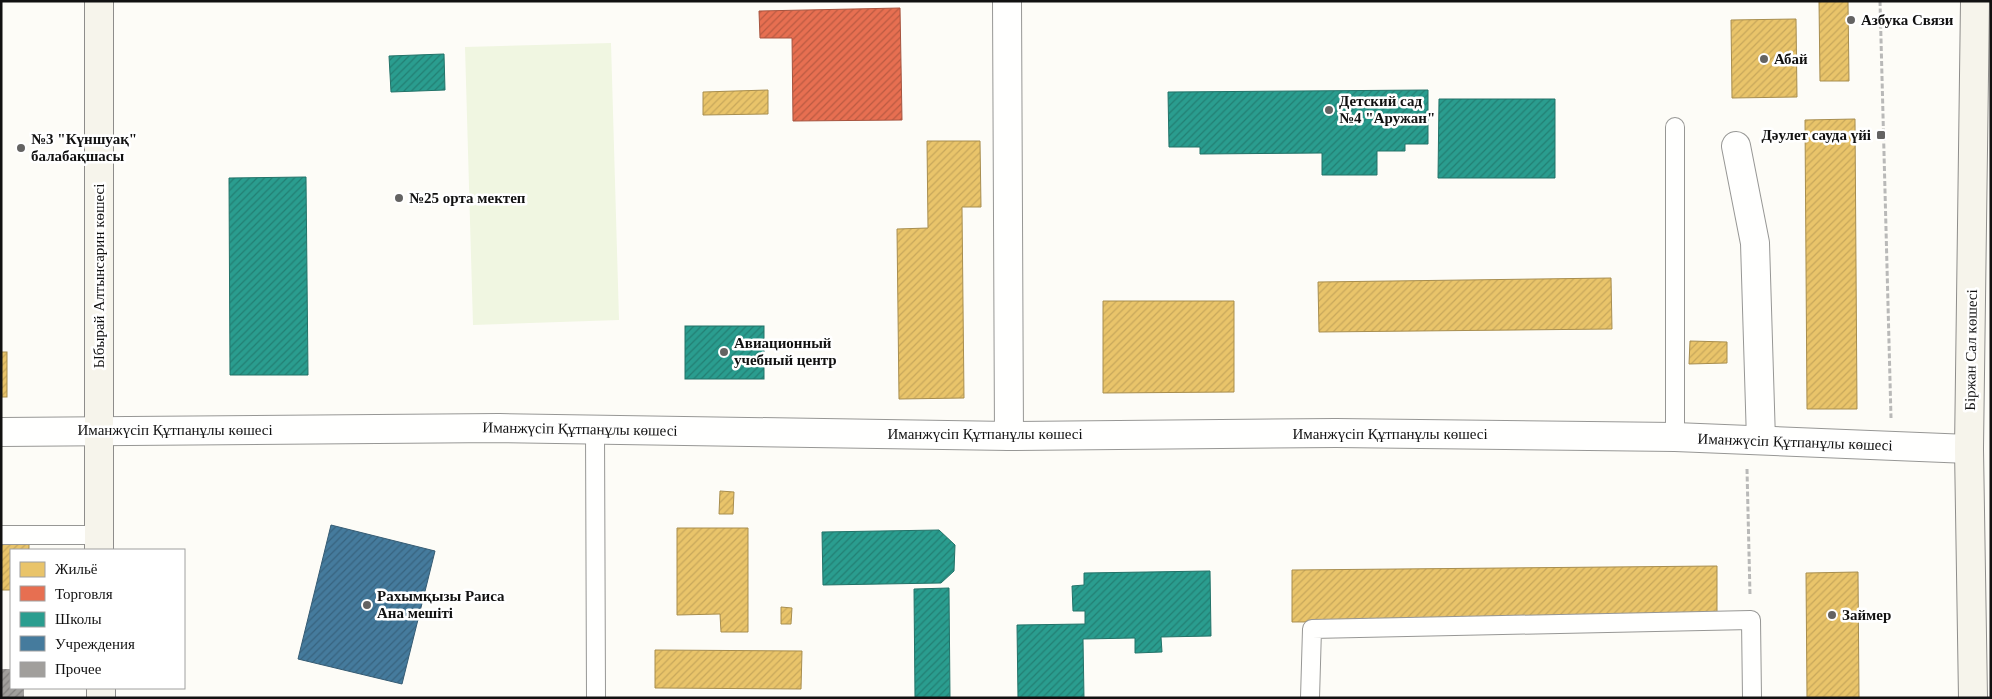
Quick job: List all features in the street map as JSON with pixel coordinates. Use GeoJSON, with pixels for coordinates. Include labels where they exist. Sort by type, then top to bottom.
{"type":"FeatureCollection","features":[{"type":"Feature","properties":{"kind":"main road","name":"Ыбырай Алтынсарин көшесі"},"geometry":{"type":"LineString","coordinates":[[98,542],[100,431],[99,1]]}},
{"type":"Feature","properties":{"kind":"main road","name":"Біржан Сал көшесі"},"geometry":{"type":"LineString","coordinates":[[1973,698],[1980,449],[1975,1]]}},
{"type":"Feature","properties":{"kind":"street"},"geometry":{"type":"LineString","coordinates":[[1007,1],[1009,436]]}},
{"type":"Feature","properties":{"kind":"street"},"geometry":{"type":"LineString","coordinates":[[1736,146],[1755,243],[1761,440]]}},
{"type":"Feature","properties":{"kind":"street","name":"Иманжүсіп Құтпанұлы көшесі"},"geometry":{"type":"LineString","coordinates":[[1,432],[595,429],[1009,436],[1336,433],[1674,436],[1980,449]]}},
{"type":"Feature","properties":{"kind":"lane"},"geometry":{"type":"LineString","coordinates":[[1674,436],[1675,127]]}},
{"type":"Feature","properties":{"kind":"lane"},"geometry":{"type":"LineString","coordinates":[[595,429],[596,698]]}},
{"type":"Feature","properties":{"kind":"lane"},"geometry":{"type":"LineString","coordinates":[[1,535],[98,542]]}},
{"type":"Feature","properties":{"kind":"lane"},"geometry":{"type":"LineString","coordinates":[[1310,698],[1312,629],[1751,620],[1752,698]]}},
{"type":"Feature","properties":{"kind":"path"},"geometry":{"type":"LineString","coordinates":[[1880,1],[1892,446]]}},
{"type":"Feature","properties":{"kind":"path"},"geometry":{"type":"LineString","coordinates":[[1747,464],[1751,620]]}},
{"type":"Feature","properties":{"kind":"green space"},"geometry":{"type":"Polygon","coordinates":[[[611,43],[619,320],[473,325],[465,47],[611,43]]]}},
{"type":"Feature","properties":{"kind":"building: Жильё"},"geometry":{"type":"Polygon","coordinates":[[[1819,1],[1848,1],[1849,81],[1820,81],[1819,1]]]}},
{"type":"Feature","properties":{"kind":"building: Жильё","name":"Абай"},"geometry":{"type":"Polygon","coordinates":[[[1796,19],[1797,97],[1732,98],[1731,20],[1796,19]]]}},
{"type":"Feature","properties":{"kind":"building: Жильё"},"geometry":{"type":"Polygon","coordinates":[[[768,90],[768,114],[703,115],[703,92],[768,90]]]}},
{"type":"Feature","properties":{"kind":"building: Жильё"},"geometry":{"type":"Polygon","coordinates":[[[1855,119],[1857,409],[1807,409],[1805,120],[1855,119]]]}},
{"type":"Feature","properties":{"kind":"building: Жильё"},"geometry":{"type":"Polygon","coordinates":[[[927,141],[980,141],[981,207],[962,207],[964,398],[899,399],[897,229],[928,228],[927,141]]]}},
{"type":"Feature","properties":{"kind":"building: Жильё"},"geometry":{"type":"Polygon","coordinates":[[[1611,278],[1612,329],[1319,332],[1318,282],[1611,278]]]}},
{"type":"Feature","properties":{"kind":"building: Жильё"},"geometry":{"type":"Polygon","coordinates":[[[1103,301],[1234,301],[1234,392],[1103,393],[1103,301]]]}},
{"type":"Feature","properties":{"kind":"building: Жильё"},"geometry":{"type":"Polygon","coordinates":[[[1690,341],[1727,342],[1727,363],[1689,364],[1690,341]]]}},
{"type":"Feature","properties":{"kind":"building: Жильё"},"geometry":{"type":"Polygon","coordinates":[[[1,352],[7,352],[7,397],[1,397],[1,352]]]}},
{"type":"Feature","properties":{"kind":"building: Жильё"},"geometry":{"type":"Polygon","coordinates":[[[720,491],[734,492],[733,514],[719,514],[720,491]]]}},
{"type":"Feature","properties":{"kind":"building: Жильё"},"geometry":{"type":"Polygon","coordinates":[[[677,528],[748,528],[748,632],[721,632],[720,614],[677,615],[677,528]]]}},
{"type":"Feature","properties":{"kind":"building: Жильё"},"geometry":{"type":"Polygon","coordinates":[[[29,536],[29,549],[10,549],[10,590],[1,590],[1,537],[29,536]]]}},
{"type":"Feature","properties":{"kind":"building: Жильё"},"geometry":{"type":"Polygon","coordinates":[[[1717,566],[1717,619],[1292,622],[1292,570],[1717,566]]]}},
{"type":"Feature","properties":{"kind":"building: Жильё"},"geometry":{"type":"Polygon","coordinates":[[[1858,572],[1859,698],[1807,698],[1806,573],[1858,572]]]}},
{"type":"Feature","properties":{"kind":"building: Жильё"},"geometry":{"type":"Polygon","coordinates":[[[781,607],[792,608],[791,624],[781,624],[781,607]]]}},
{"type":"Feature","properties":{"kind":"building: Жильё"},"geometry":{"type":"Polygon","coordinates":[[[655,650],[802,651],[801,689],[655,688],[655,650]]]}},
{"type":"Feature","properties":{"kind":"building: Торговля"},"geometry":{"type":"Polygon","coordinates":[[[900,8],[902,120],[793,121],[792,38],[760,38],[759,11],[900,8]]]}},
{"type":"Feature","properties":{"kind":"building: Школы"},"geometry":{"type":"Polygon","coordinates":[[[444,54],[445,90],[391,92],[389,56],[444,54]]]}},
{"type":"Feature","properties":{"kind":"building: Школы"},"geometry":{"type":"Polygon","coordinates":[[[1428,90],[1428,144],[1405,144],[1405,151],[1377,151],[1377,175],[1322,175],[1322,153],[1200,154],[1200,147],[1169,147],[1168,92],[1428,90]]]}},
{"type":"Feature","properties":{"kind":"building: Школы"},"geometry":{"type":"Polygon","coordinates":[[[1439,99],[1555,99],[1555,178],[1438,178],[1439,99]]]}},
{"type":"Feature","properties":{"kind":"building: Школы"},"geometry":{"type":"Polygon","coordinates":[[[306,177],[308,375],[230,375],[229,178],[306,177]]]}},
{"type":"Feature","properties":{"kind":"building: Школы","name":"Авиационный учебный центр"},"geometry":{"type":"Polygon","coordinates":[[[685,326],[764,326],[764,379],[685,379],[685,326]]]}},
{"type":"Feature","properties":{"kind":"building: Школы"},"geometry":{"type":"Polygon","coordinates":[[[939,530],[955,545],[954,571],[941,583],[823,585],[822,532],[939,530]]]}},
{"type":"Feature","properties":{"kind":"building: Школы"},"geometry":{"type":"Polygon","coordinates":[[[1210,571],[1211,636],[1161,637],[1162,652],[1135,653],[1135,638],[1083,639],[1084,698],[1018,698],[1017,625],[1085,624],[1085,611],[1073,611],[1072,586],[1084,585],[1084,573],[1210,571]]]}},
{"type":"Feature","properties":{"kind":"building: Школы"},"geometry":{"type":"Polygon","coordinates":[[[949,588],[950,698],[915,698],[914,589],[949,588]]]}},
{"type":"Feature","properties":{"kind":"building: Учреждения","name":"Рахымқызы Раиса Ана мешіті"},"geometry":{"type":"Polygon","coordinates":[[[331,525],[435,551],[402,684],[298,659],[331,525]]]}},
{"type":"Feature","properties":{"kind":"building: Прочее"},"geometry":{"type":"Polygon","coordinates":[[[1,669],[10,669],[10,689],[24,689],[24,698],[1,698],[1,669]]]}},
{"type":"Feature","properties":{"kind":"place","name":"Азбука Связи"},"geometry":{"type":"Point","coordinates":[1851,20]}},
{"type":"Feature","properties":{"kind":"place","name":"Абай"},"geometry":{"type":"Point","coordinates":[1764,59]}},
{"type":"Feature","properties":{"kind":"place","name":"Детский сад №4 \"Аружан\""},"geometry":{"type":"Point","coordinates":[1329,110]}},
{"type":"Feature","properties":{"kind":"place","name":"Дәулет сауда үйі"},"geometry":{"type":"Point","coordinates":[1881,135]}},
{"type":"Feature","properties":{"kind":"place","name":"№3 \"Күншуақ\" балабақшасы"},"geometry":{"type":"Point","coordinates":[21,148]}},
{"type":"Feature","properties":{"kind":"place","name":"№25 орта мектеп"},"geometry":{"type":"Point","coordinates":[399,198]}},
{"type":"Feature","properties":{"kind":"place","name":"Авиационный учебный центр"},"geometry":{"type":"Point","coordinates":[724,352]}},
{"type":"Feature","properties":{"kind":"place","name":"Рахымқызы Раиса Ана мешіті"},"geometry":{"type":"Point","coordinates":[367,605]}},
{"type":"Feature","properties":{"kind":"place","name":"Займер"},"geometry":{"type":"Point","coordinates":[1832,615]}}]}
